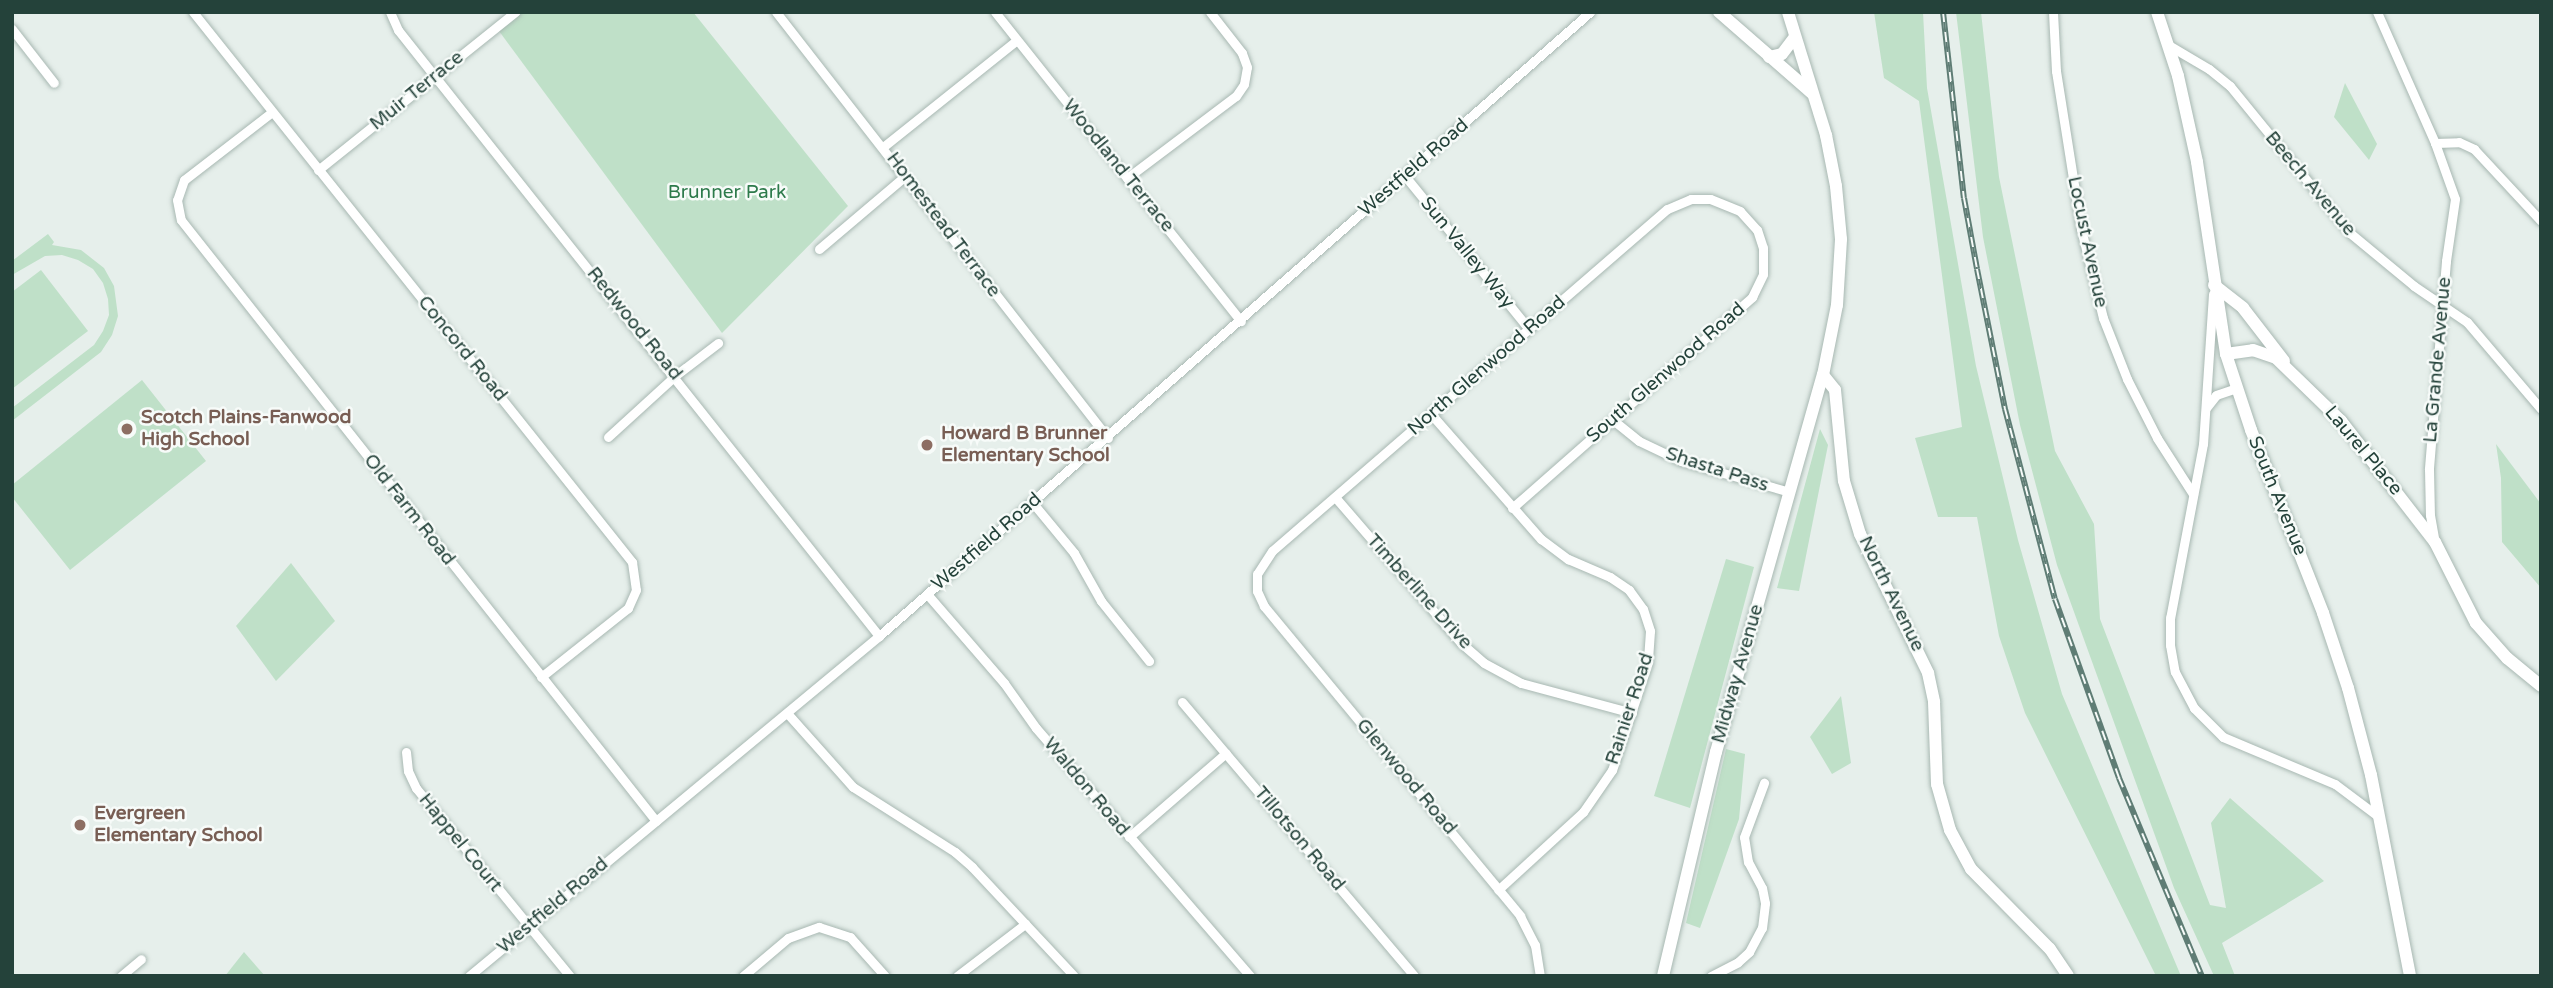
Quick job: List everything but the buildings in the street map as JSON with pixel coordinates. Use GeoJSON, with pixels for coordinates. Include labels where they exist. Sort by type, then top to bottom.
{"type":"FeatureCollection","features":[{"type":"Feature","properties":{"kind":"main road"},"geometry":{"type":"LineString","coordinates":[[1718,12],[1812,94]]}},
{"type":"Feature","properties":{"kind":"main road"},"geometry":{"type":"LineString","coordinates":[[1787,12],[1832,158],[1841,239],[1837,305],[1824,375]]}},
{"type":"Feature","properties":{"kind":"main road","name":"South Avenue"},"geometry":{"type":"LineString","coordinates":[[2157,12],[2170,46],[2197,162],[2226,354],[2236,388],[2323,613],[2348,688],[2380,819],[2410,976]]}},
{"type":"Feature","properties":{"kind":"main road"},"geometry":{"type":"LineString","coordinates":[[1769,57],[1782,54],[1794,38]]}},
{"type":"Feature","properties":{"kind":"main road","name":"Laurel Place"},"geometry":{"type":"LineString","coordinates":[[2214,285],[2243,308],[2286,365],[2341,421],[2435,542]]}},
{"type":"Feature","properties":{"kind":"main road","name":"Laurel Place"},"geometry":{"type":"LineString","coordinates":[[2226,354],[2253,350],[2286,365]]}},
{"type":"Feature","properties":{"kind":"main road","name":"Midway Avenue"},"geometry":{"type":"LineString","coordinates":[[1663,976],[1716,752],[1824,375]]}},
{"type":"Feature","properties":{"kind":"main road","name":"North Avenue"},"geometry":{"type":"LineString","coordinates":[[1824,375],[1835,390],[1844,481],[1860,534],[1928,673],[1934,702],[1937,784],[1950,831],[1971,869],[2050,948],[2068,976]]}},
{"type":"Feature","properties":{"kind":"main road","name":"La Grande Avenue"},"geometry":{"type":"LineString","coordinates":[[2435,542],[2476,623],[2507,658],[2541,686]]}},
{"type":"Feature","properties":{"kind":"street","name":"Concord Road"},"geometry":{"type":"LineString","coordinates":[[194,12],[632,562],[636,590],[628,608],[541,677]]}},
{"type":"Feature","properties":{"kind":"street","name":"Redwood Road"},"geometry":{"type":"LineString","coordinates":[[390,12],[398,30],[676,375],[879,636]]}},
{"type":"Feature","properties":{"kind":"street","name":"Muir Terrace"},"geometry":{"type":"LineString","coordinates":[[318,170],[515,12]]}},
{"type":"Feature","properties":{"kind":"street","name":"Homestead Terrace"},"geometry":{"type":"LineString","coordinates":[[776,12],[1108,438]]}},
{"type":"Feature","properties":{"kind":"street","name":"Woodland Terrace"},"geometry":{"type":"LineString","coordinates":[[995,12],[1241,321]]}},
{"type":"Feature","properties":{"kind":"street"},"geometry":{"type":"LineString","coordinates":[[1127,178],[1236,96],[1244,84],[1247,67],[1242,53],[1210,12]]}},
{"type":"Feature","properties":{"kind":"street","name":"Westfield Road"},"geometry":{"type":"LineString","coordinates":[[469,976],[879,636],[1108,438],[1590,12]]}},
{"type":"Feature","properties":{"kind":"street","name":"Locust Avenue"},"geometry":{"type":"LineString","coordinates":[[2053,12],[2056,71],[2081,229],[2103,318],[2127,379],[2157,438],[2193,494]]}},
{"type":"Feature","properties":{"kind":"street","name":"La Grande Avenue"},"geometry":{"type":"LineString","coordinates":[[2377,12],[2435,143],[2455,199],[2446,261],[2429,469],[2430,515],[2435,542]]}},
{"type":"Feature","properties":{"kind":"street"},"geometry":{"type":"LineString","coordinates":[[12,29],[54,83]]}},
{"type":"Feature","properties":{"kind":"street"},"geometry":{"type":"LineString","coordinates":[[883,147],[1017,40]]}},
{"type":"Feature","properties":{"kind":"street","name":"Beech Avenue"},"geometry":{"type":"LineString","coordinates":[[2170,46],[2209,69],[2230,86],[2350,233],[2414,286],[2467,322],[2541,409]]}},
{"type":"Feature","properties":{"kind":"street","name":"Old Farm Road"},"geometry":{"type":"LineString","coordinates":[[272,112],[184,180],[177,200],[181,220],[656,821]]}},
{"type":"Feature","properties":{"kind":"street"},"geometry":{"type":"LineString","coordinates":[[2435,143],[2459,142],[2474,149],[2541,221]]}},
{"type":"Feature","properties":{"kind":"street","name":"Sun Valley Way"},"geometry":{"type":"LineString","coordinates":[[1405,176],[1530,329]]}},
{"type":"Feature","properties":{"kind":"street"},"geometry":{"type":"LineString","coordinates":[[819,249],[904,177]]}},
{"type":"Feature","properties":{"kind":"street","name":"North Glenwood Road"},"geometry":{"type":"LineString","coordinates":[[1257,586],[1257,574],[1267,556],[1661,215],[1679,203],[1710,199],[1735,207],[1745,215]]}},
{"type":"Feature","properties":{"kind":"street","name":"South Glenwood Road"},"geometry":{"type":"LineString","coordinates":[[1512,508],[1752,297],[1763,274],[1765,261],[1757,230],[1745,215]]}},
{"type":"Feature","properties":{"kind":"street"},"geometry":{"type":"LineString","coordinates":[[2214,285],[2206,409],[2169,632],[2175,672],[2186,696],[2212,728],[2234,744],[2335,784],[2380,819]]}},
{"type":"Feature","properties":{"kind":"street"},"geometry":{"type":"LineString","coordinates":[[608,437],[676,375],[718,343]]}},
{"type":"Feature","properties":{"kind":"street"},"geometry":{"type":"LineString","coordinates":[[2206,409],[2216,395],[2236,388]]}},
{"type":"Feature","properties":{"kind":"street","name":"Rainier Road"},"geometry":{"type":"LineString","coordinates":[[1431,414],[1512,508],[1554,550],[1623,585],[1643,609],[1651,647],[1612,770],[1583,812],[1498,890]]}},
{"type":"Feature","properties":{"kind":"street","name":"Shasta Pass"},"geometry":{"type":"LineString","coordinates":[[1613,419],[1639,441],[1681,461],[1790,492]]}},
{"type":"Feature","properties":{"kind":"street","name":"Timberline Drive"},"geometry":{"type":"LineString","coordinates":[[1335,497],[1461,643],[1484,663],[1521,683],[1632,713]]}},
{"type":"Feature","properties":{"kind":"street"},"geometry":{"type":"LineString","coordinates":[[1032,502],[1074,553],[1101,601],[1149,661]]}},
{"type":"Feature","properties":{"kind":"street","name":"Glenwood Road"},"geometry":{"type":"LineString","coordinates":[[1257,586],[1264,606],[1498,890],[1531,935],[1540,976]]}},
{"type":"Feature","properties":{"kind":"street","name":"Waldon Road"},"geometry":{"type":"LineString","coordinates":[[927,594],[1129,837],[1250,976]]}},
{"type":"Feature","properties":{"kind":"street","name":"Tillotson Road"},"geometry":{"type":"LineString","coordinates":[[1182,702],[1412,975]]}},
{"type":"Feature","properties":{"kind":"street"},"geometry":{"type":"LineString","coordinates":[[787,713],[853,787],[955,852],[1074,976]]}},
{"type":"Feature","properties":{"kind":"street","name":"Happel Court"},"geometry":{"type":"LineString","coordinates":[[407,752],[408,771],[416,788],[570,976]]}},
{"type":"Feature","properties":{"kind":"street"},"geometry":{"type":"LineString","coordinates":[[1129,837],[1226,753]]}},
{"type":"Feature","properties":{"kind":"street"},"geometry":{"type":"LineString","coordinates":[[1711,976],[1738,962],[1749,952],[1762,928],[1765,903],[1762,888],[1748,862],[1744,837],[1764,783]]}},
{"type":"Feature","properties":{"kind":"street"},"geometry":{"type":"LineString","coordinates":[[957,976],[1025,924]]}},
{"type":"Feature","properties":{"kind":"street"},"geometry":{"type":"LineString","coordinates":[[743,976],[788,938],[819,927],[850,937],[884,976]]}},
{"type":"Feature","properties":{"kind":"street"},"geometry":{"type":"LineString","coordinates":[[121,976],[141,960]]}},
{"type":"Feature","properties":{"kind":"green space","name":"Brunner Park"},"geometry":{"type":"Polygon","coordinates":[[[523,12],[693,12],[848,206],[722,333],[499,31],[523,12]]]}},
{"type":"Feature","properties":{"kind":"green space"},"geometry":{"type":"Polygon","coordinates":[[[1874,12],[1923,12],[1927,88],[1976,366],[2018,540],[2062,694],[2181,976],[2156,976],[2025,713],[1999,636],[1977,517],[1938,517],[1915,438],[1962,427],[1919,101],[1884,78],[1874,12]]]}},
{"type":"Feature","properties":{"kind":"green space"},"geometry":{"type":"Polygon","coordinates":[[[1956,12],[1981,12],[1999,177],[2055,451],[2094,524],[2100,619],[2210,905],[2226,908],[2211,823],[2230,798],[2324,881],[2222,943],[2235,976],[2214,976],[2174,888],[2057,565],[2020,425],[1983,237],[1956,12]]]}},
{"type":"Feature","properties":{"kind":"green space"},"geometry":{"type":"Polygon","coordinates":[[[2345,83],[2377,144],[2369,160],[2334,117],[2345,83]]]}},
{"type":"Feature","properties":{"kind":"green space"},"geometry":{"type":"Polygon","coordinates":[[[48,234],[54,242],[52,245],[81,250],[104,268],[114,286],[118,316],[112,335],[101,352],[12,421],[12,408],[94,345],[109,315],[103,283],[93,269],[78,260],[62,255],[45,256],[12,275],[12,261],[48,234]]]}},
{"type":"Feature","properties":{"kind":"green space"},"geometry":{"type":"Polygon","coordinates":[[[41,270],[88,331],[12,389],[12,292],[41,270]]]}},
{"type":"Feature","properties":{"kind":"green space"},"geometry":{"type":"Polygon","coordinates":[[[142,380],[206,461],[70,570],[12,497],[12,485],[142,380]]]}},
{"type":"Feature","properties":{"kind":"green space"},"geometry":{"type":"Polygon","coordinates":[[[1820,429],[1828,445],[1799,591],[1777,588],[1820,429]]]}},
{"type":"Feature","properties":{"kind":"green space"},"geometry":{"type":"Polygon","coordinates":[[[2496,444],[2541,504],[2541,588],[2502,542],[2501,478],[2496,444]]]}},
{"type":"Feature","properties":{"kind":"green space"},"geometry":{"type":"Polygon","coordinates":[[[1726,559],[1754,567],[1690,808],[1654,796],[1726,559]]]}},
{"type":"Feature","properties":{"kind":"green space"},"geometry":{"type":"Polygon","coordinates":[[[291,563],[335,621],[276,681],[236,626],[291,563]]]}},
{"type":"Feature","properties":{"kind":"green space"},"geometry":{"type":"Polygon","coordinates":[[[1841,696],[1851,763],[1832,774],[1810,737],[1841,696]]]}},
{"type":"Feature","properties":{"kind":"green space"},"geometry":{"type":"Polygon","coordinates":[[[1726,749],[1745,754],[1739,819],[1700,928],[1686,923],[1726,749]]]}},
{"type":"Feature","properties":{"kind":"green space"},"geometry":{"type":"Polygon","coordinates":[[[244,952],[265,976],[225,976],[244,952]]]}},
{"type":"Feature","properties":{"kind":"railway"},"geometry":{"type":"LineString","coordinates":[[1943,12],[1964,198],[1977,269],[2005,409],[2055,599],[2119,778],[2202,976]]}},
{"type":"Feature","properties":{"kind":"place","name":"Scotch Plains-Fanwood High School"},"geometry":{"type":"Point","coordinates":[127,429]}},
{"type":"Feature","properties":{"kind":"place","name":"Howard B Brunner Elementary School"},"geometry":{"type":"Point","coordinates":[927,445]}},
{"type":"Feature","properties":{"kind":"place","name":"Evergreen Elementary School"},"geometry":{"type":"Point","coordinates":[80,825]}}]}
